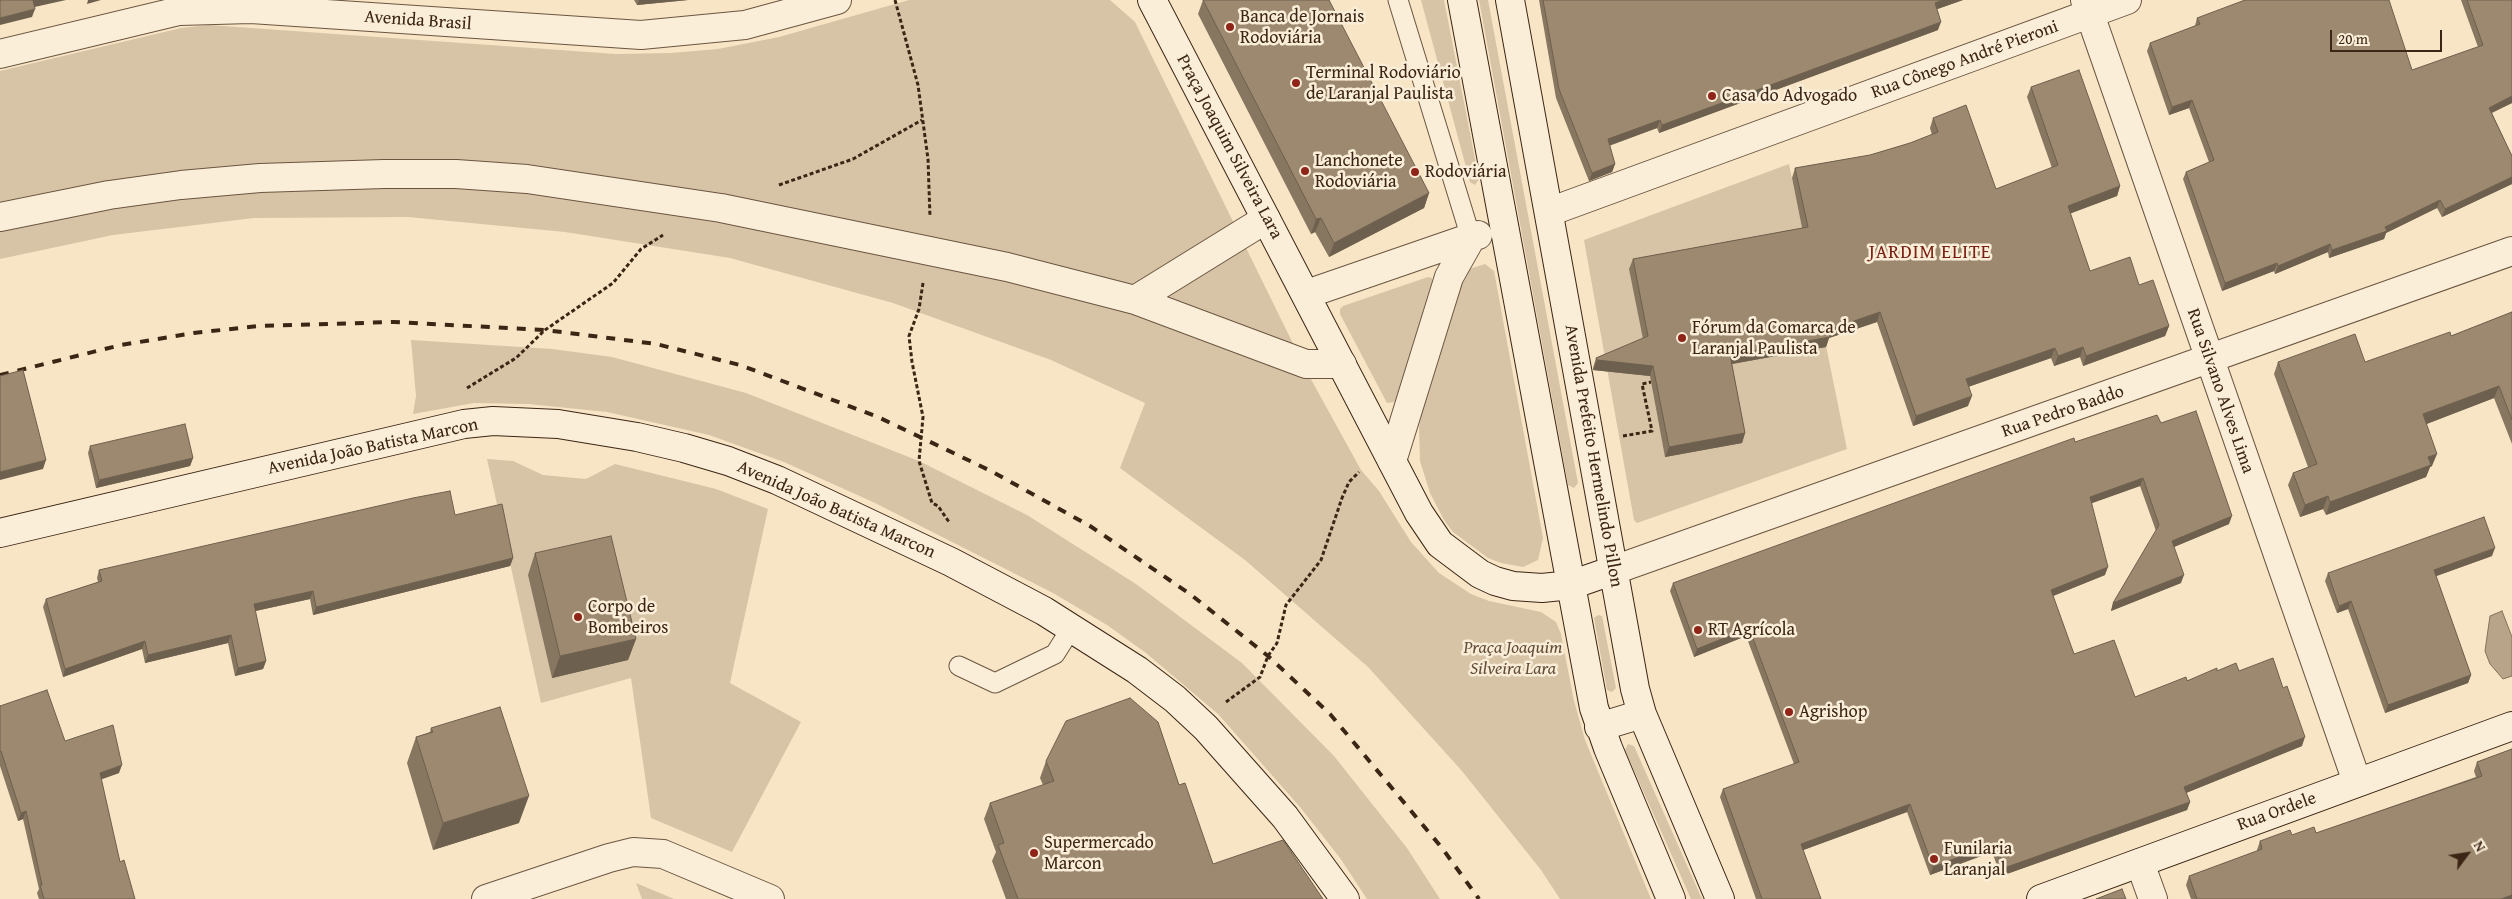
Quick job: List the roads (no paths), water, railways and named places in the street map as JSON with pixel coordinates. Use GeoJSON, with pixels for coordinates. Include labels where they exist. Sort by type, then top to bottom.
{"type":"FeatureCollection","features":[{"type":"Feature","properties":{"kind":"street","name":"Avenida Brasil"},"geometry":{"type":"LineString","coordinates":[[0,54],[179,11],[251,9],[275,5],[641,35],[745,25],[838,0]]}},
{"type":"Feature","properties":{"kind":"street"},"geometry":{"type":"LineString","coordinates":[[1462,0],[1571,585],[1600,727],[1672,899]]}},
{"type":"Feature","properties":{"kind":"street","name":"Avenida Prefeito Hermelindo Pillon"},"geometry":{"type":"LineString","coordinates":[[1510,0],[1635,689],[1642,714],[1720,899]]}},
{"type":"Feature","properties":{"kind":"street","name":"Rua Cônego André Pieroni"},"geometry":{"type":"LineString","coordinates":[[1549,212],[2088,7],[2127,0]]}},
{"type":"Feature","properties":{"kind":"street","name":"Praça Joaquim Silveira Lara"},"geometry":{"type":"LineString","coordinates":[[1154,1],[1428,530],[1440,544],[1465,564],[1495,581],[1512,586],[1542,588],[1571,585],[1614,570]]}},
{"type":"Feature","properties":{"kind":"street","name":"Rua Silvano Alves Lima"},"geometry":{"type":"LineString","coordinates":[[2088,7],[2357,782]]}},
{"type":"Feature","properties":{"kind":"street"},"geometry":{"type":"LineString","coordinates":[[0,216],[109,195],[250,179],[384,174],[482,176],[527,180],[722,208],[1007,267],[1135,300],[1306,364],[1342,364]]}},
{"type":"Feature","properties":{"kind":"street"},"geometry":{"type":"LineString","coordinates":[[1135,300],[1266,219]]}},
{"type":"Feature","properties":{"kind":"street"},"geometry":{"type":"LineString","coordinates":[[1307,294],[1504,227]]}},
{"type":"Feature","properties":{"kind":"street"},"geometry":{"type":"LineString","coordinates":[[1392,461],[1449,277],[1471,238]]}},
{"type":"Feature","properties":{"kind":"street","name":"Rua Pedro Baddo"},"geometry":{"type":"LineString","coordinates":[[1614,570],[2512,251]]}},
{"type":"Feature","properties":{"kind":"street","name":"Avenida João Batista Marcon"},"geometry":{"type":"LineString","coordinates":[[0,532],[464,424],[493,421],[524,422],[591,428],[637,437],[728,462],[777,480],[952,562],[1072,627],[1138,670],[1175,699],[1206,728],[1285,816],[1345,899]]}},
{"type":"Feature","properties":{"kind":"street"},"geometry":{"type":"LineString","coordinates":[[1600,727],[1642,714]]}},
{"type":"Feature","properties":{"kind":"street","name":"Rua Ordele"},"geometry":{"type":"LineString","coordinates":[[2042,899],[2512,726]]}},
{"type":"Feature","properties":{"kind":"street"},"geometry":{"type":"LineString","coordinates":[[486,899],[609,858],[633,852],[663,854],[770,899]]}},
{"type":"Feature","properties":{"kind":"street"},"geometry":{"type":"LineString","coordinates":[[2140,862],[2153,899]]}},
{"type":"Feature","properties":{"kind":"lane"},"geometry":{"type":"LineString","coordinates":[[1398,0],[1471,238]]}},
{"type":"Feature","properties":{"kind":"lane"},"geometry":{"type":"LineString","coordinates":[[959,666],[995,683],[1055,654],[1072,627]]}},
{"type":"Feature","properties":{"kind":"railway"},"geometry":{"type":"LineString","coordinates":[[0,375],[121,345],[194,333],[258,326],[394,322],[545,330],[656,344],[740,365],[878,417],[991,471],[1090,526],[1190,594],[1268,656],[1330,714],[1442,848],[1479,899]]}},
{"type":"Feature","properties":{"kind":"place","name":"Banca de Jornais Rodoviária"},"geometry":{"type":"Point","coordinates":[1230,27]}},
{"type":"Feature","properties":{"kind":"place","name":"Terminal Rodoviário de Laranjal Paulista"},"geometry":{"type":"Point","coordinates":[1296,83]}},
{"type":"Feature","properties":{"kind":"place","name":"Casa do Advogado"},"geometry":{"type":"Point","coordinates":[1712,96]}},
{"type":"Feature","properties":{"kind":"place","name":"Lanchonete Rodoviária"},"geometry":{"type":"Point","coordinates":[1305,171]}},
{"type":"Feature","properties":{"kind":"place","name":"Rodoviária"},"geometry":{"type":"Point","coordinates":[1415,172]}},
{"type":"Feature","properties":{"kind":"place","name":"Fórum da Comarca de Laranjal Paulista"},"geometry":{"type":"Point","coordinates":[1682,338]}},
{"type":"Feature","properties":{"kind":"place","name":"Corpo de Bombeiros"},"geometry":{"type":"Point","coordinates":[578,617]}},
{"type":"Feature","properties":{"kind":"place","name":"RT Agrícola"},"geometry":{"type":"Point","coordinates":[1698,630]}},
{"type":"Feature","properties":{"kind":"place","name":"Agrishop"},"geometry":{"type":"Point","coordinates":[1789,712]}},
{"type":"Feature","properties":{"kind":"place","name":"Supermercado Marcon"},"geometry":{"type":"Point","coordinates":[1034,853]}},
{"type":"Feature","properties":{"kind":"place","name":"Funilaria Laranjal"},"geometry":{"type":"Point","coordinates":[1934,859]}},
{"type":"Feature","properties":{"kind":"district","name":"JARDIM ELITE"},"geometry":{"type":"Point","coordinates":[1930,253]}}]}
